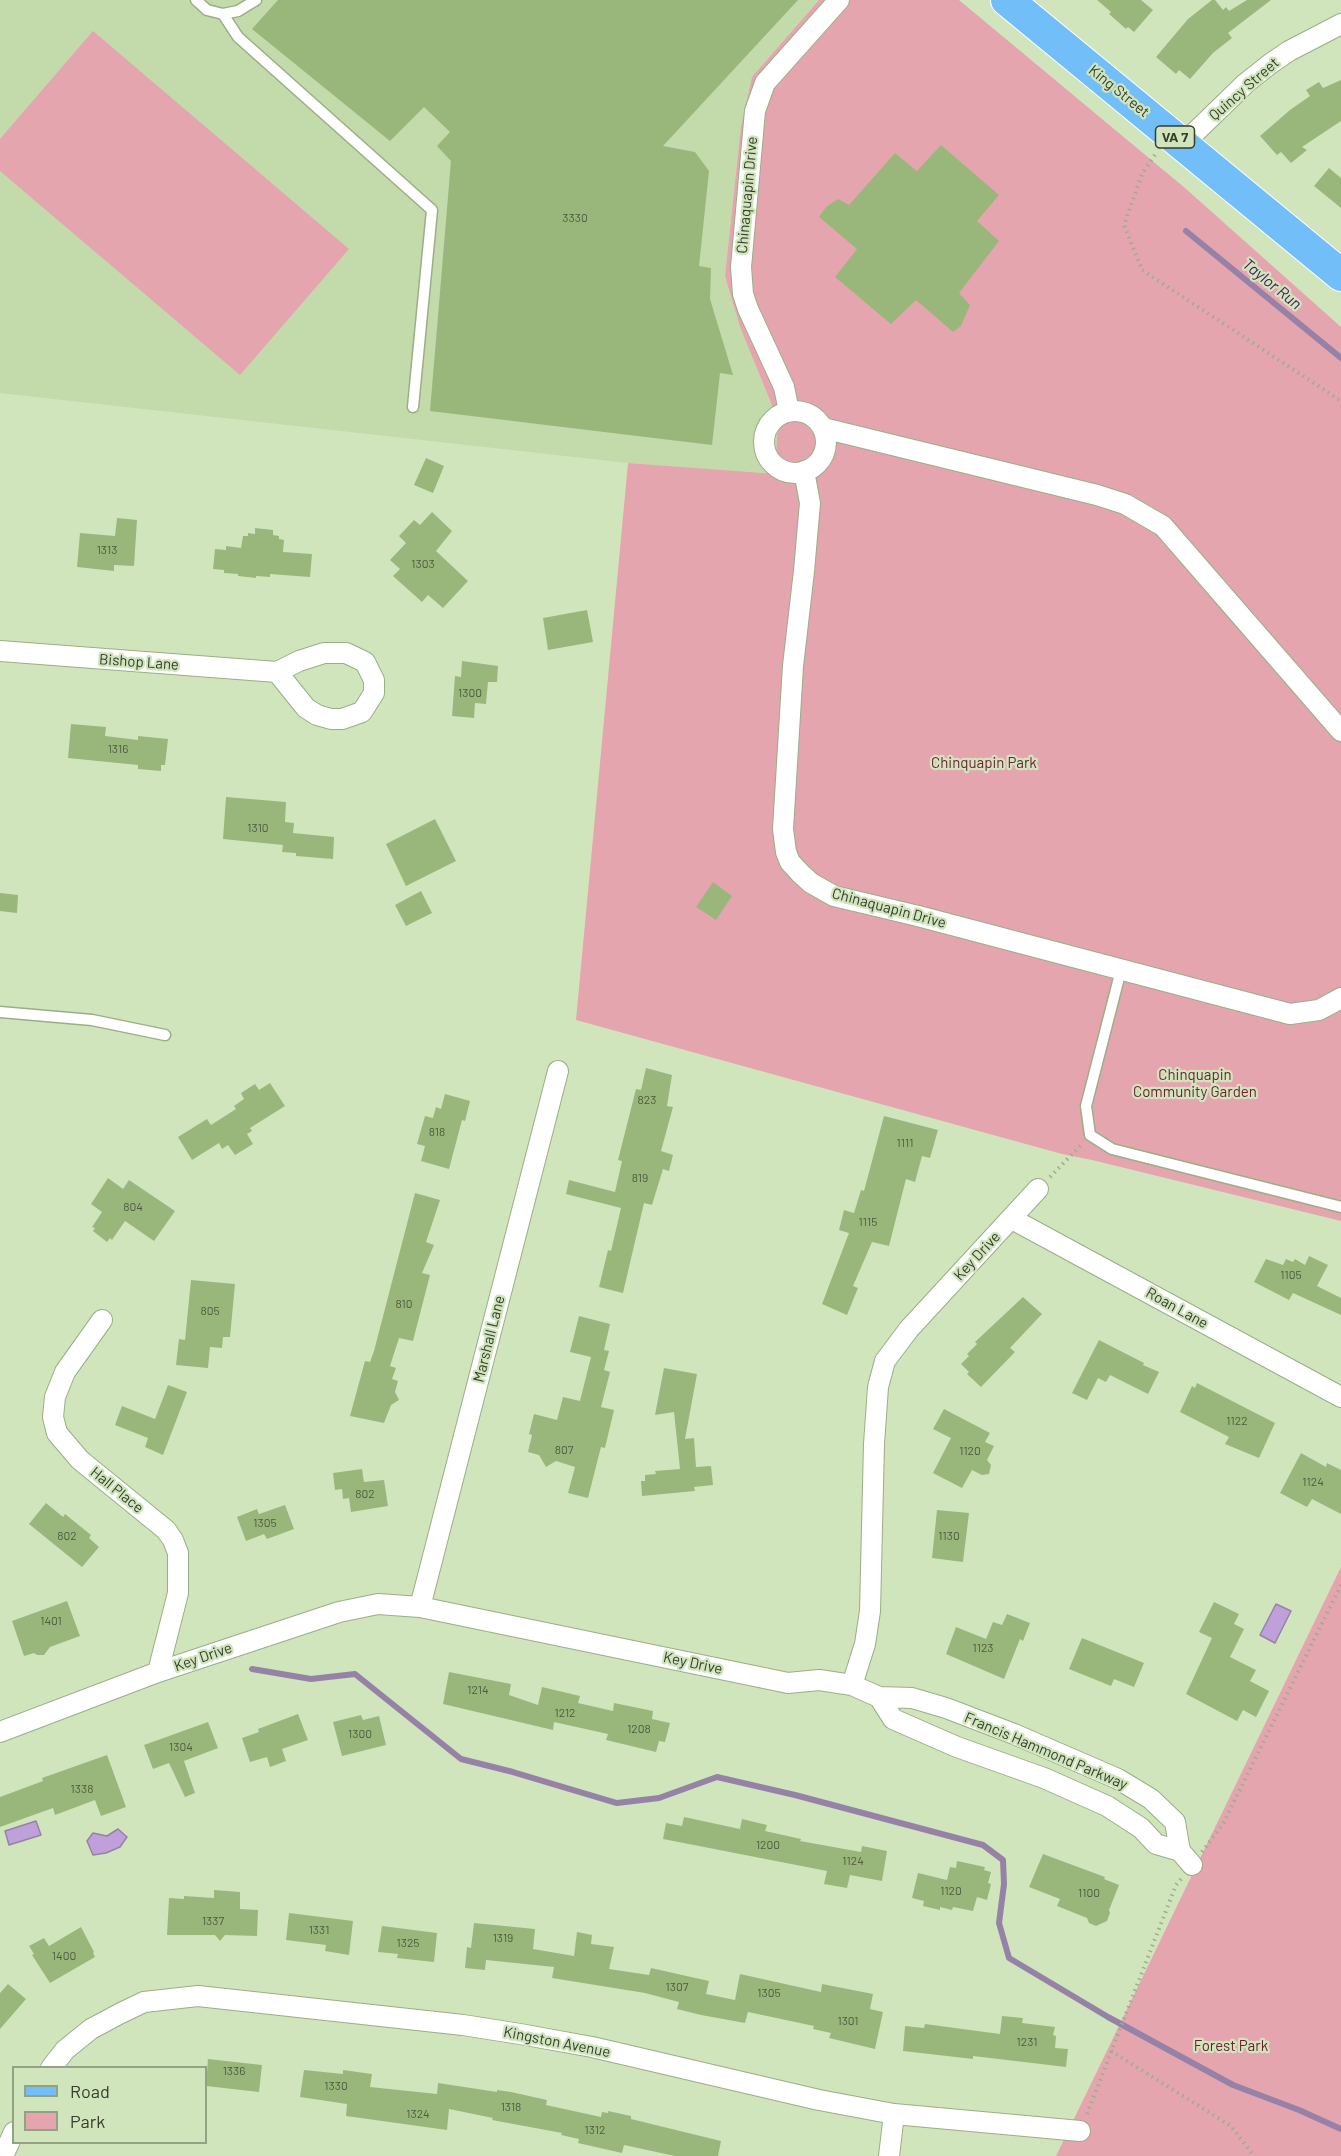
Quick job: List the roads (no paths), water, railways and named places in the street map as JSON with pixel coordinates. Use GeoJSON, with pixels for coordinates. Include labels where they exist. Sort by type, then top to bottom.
{"type":"FeatureCollection","features":[{"type":"Feature","properties":{"kind":"main road","name":"King Street"},"geometry":{"type":"LineString","coordinates":[[1007,0],[1341,275]]}},
{"type":"Feature","properties":{"kind":"street","name":"Chinaquapin Drive"},"geometry":{"type":"LineString","coordinates":[[789,411],[784,387],[743,294],[741,267],[755,111],[765,83],[839,0]]}},
{"type":"Feature","properties":{"kind":"street","name":"Quincy Street"},"geometry":{"type":"LineString","coordinates":[[1184,144],[1246,83],[1270,64],[1289,51],[1341,24]]}},
{"type":"Feature","properties":{"kind":"street"},"geometry":{"type":"LineString","coordinates":[[789,411],[808,413],[817,419],[823,428],[826,446],[823,455],[812,468],[804,471],[794,473],[784,471],[776,466],[764,450],[763,440],[766,430],[778,415],[789,411]]}},
{"type":"Feature","properties":{"kind":"street"},"geometry":{"type":"LineString","coordinates":[[823,428],[1125,504],[1162,526],[1341,731]]}},
{"type":"Feature","properties":{"kind":"street","name":"Chinaquapin Drive"},"geometry":{"type":"LineString","coordinates":[[804,471],[810,503],[793,666],[783,810],[783,843],[790,862],[811,883],[834,896],[918,915],[1290,1014],[1318,1010],[1341,998]]}},
{"type":"Feature","properties":{"kind":"street","name":"Bishop Lane"},"geometry":{"type":"LineString","coordinates":[[0,651],[277,672],[299,661],[324,653],[346,653],[365,662],[374,680],[374,693],[362,712],[342,719],[331,719],[317,715],[306,708],[277,672]]}},
{"type":"Feature","properties":{"kind":"street","name":"Marshall Lane"},"geometry":{"type":"LineString","coordinates":[[420,1607],[558,1071]]}},
{"type":"Feature","properties":{"kind":"street","name":"Key Drive"},"geometry":{"type":"LineString","coordinates":[[0,1732],[158,1672],[339,1612],[378,1604],[420,1607],[788,1683],[819,1680],[852,1685],[865,1644],[870,1611],[873,1453],[878,1387],[885,1361],[909,1329],[1038,1189]]}},
{"type":"Feature","properties":{"kind":"street","name":"Roan Lane"},"geometry":{"type":"LineString","coordinates":[[1012,1219],[1341,1397]]}},
{"type":"Feature","properties":{"kind":"street","name":"Hall Place"},"geometry":{"type":"LineString","coordinates":[[102,1320],[65,1372],[55,1397],[53,1417],[57,1432],[80,1460],[166,1530],[173,1540],[178,1553],[178,1593],[158,1672]]}},
{"type":"Feature","properties":{"kind":"street","name":"Francis Hammond Parkway"},"geometry":{"type":"LineString","coordinates":[[852,1685],[879,1697],[912,1698],[946,1708],[1014,1734],[1118,1779],[1152,1799],[1175,1822],[1186,1858],[1155,1844],[1141,1828],[1107,1806],[1044,1778],[957,1747],[893,1719],[879,1697]]}},
{"type":"Feature","properties":{"kind":"street","name":"Kingston Avenue"},"geometry":{"type":"LineString","coordinates":[[52,2066],[65,2050],[91,2029],[121,2013],[144,2002],[198,1996],[463,2025],[592,2047],[819,2100],[894,2114],[1080,2131]]}},
{"type":"Feature","properties":{"kind":"street"},"geometry":{"type":"LineString","coordinates":[[890,2156],[894,2114]]}},
{"type":"Feature","properties":{"kind":"street"},"geometry":{"type":"LineString","coordinates":[[3,2156],[12,2136]]}},
{"type":"Feature","properties":{"kind":"lane"},"geometry":{"type":"LineString","coordinates":[[196,0],[207,10],[223,14],[238,11],[256,0]]}},
{"type":"Feature","properties":{"kind":"lane"},"geometry":{"type":"LineString","coordinates":[[223,14],[238,37],[432,210],[413,407]]}},
{"type":"Feature","properties":{"kind":"lane"},"geometry":{"type":"LineString","coordinates":[[1121,970],[1086,1106],[1090,1135],[1112,1149],[1341,1207]]}},
{"type":"Feature","properties":{"kind":"lane"},"geometry":{"type":"LineString","coordinates":[[0,1012],[92,1020],[165,1035]]}},
{"type":"Feature","properties":{"kind":"waterway","name":"Taylor Run"},"geometry":{"type":"LineString","coordinates":[[1186,231],[1341,358]]}},
{"type":"Feature","properties":{"kind":"waterway"},"geometry":{"type":"LineString","coordinates":[[252,1669],[311,1679],[355,1674],[461,1759],[617,1803],[659,1798],[717,1777],[795,1795],[983,1845],[1003,1860],[1004,1884],[999,1923],[1009,1958],[1108,2017],[1233,2085],[1341,2129]]}},
{"type":"Feature","properties":{"kind":"park label","name":"Chinquapin Park"},"geometry":{"type":"Point","coordinates":[984,763]}},
{"type":"Feature","properties":{"kind":"park label","name":"Chinquapin Community Garden"},"geometry":{"type":"Point","coordinates":[1195,1084]}},
{"type":"Feature","properties":{"kind":"park label","name":"Forest Park"},"geometry":{"type":"Point","coordinates":[1231,2046]}}]}
